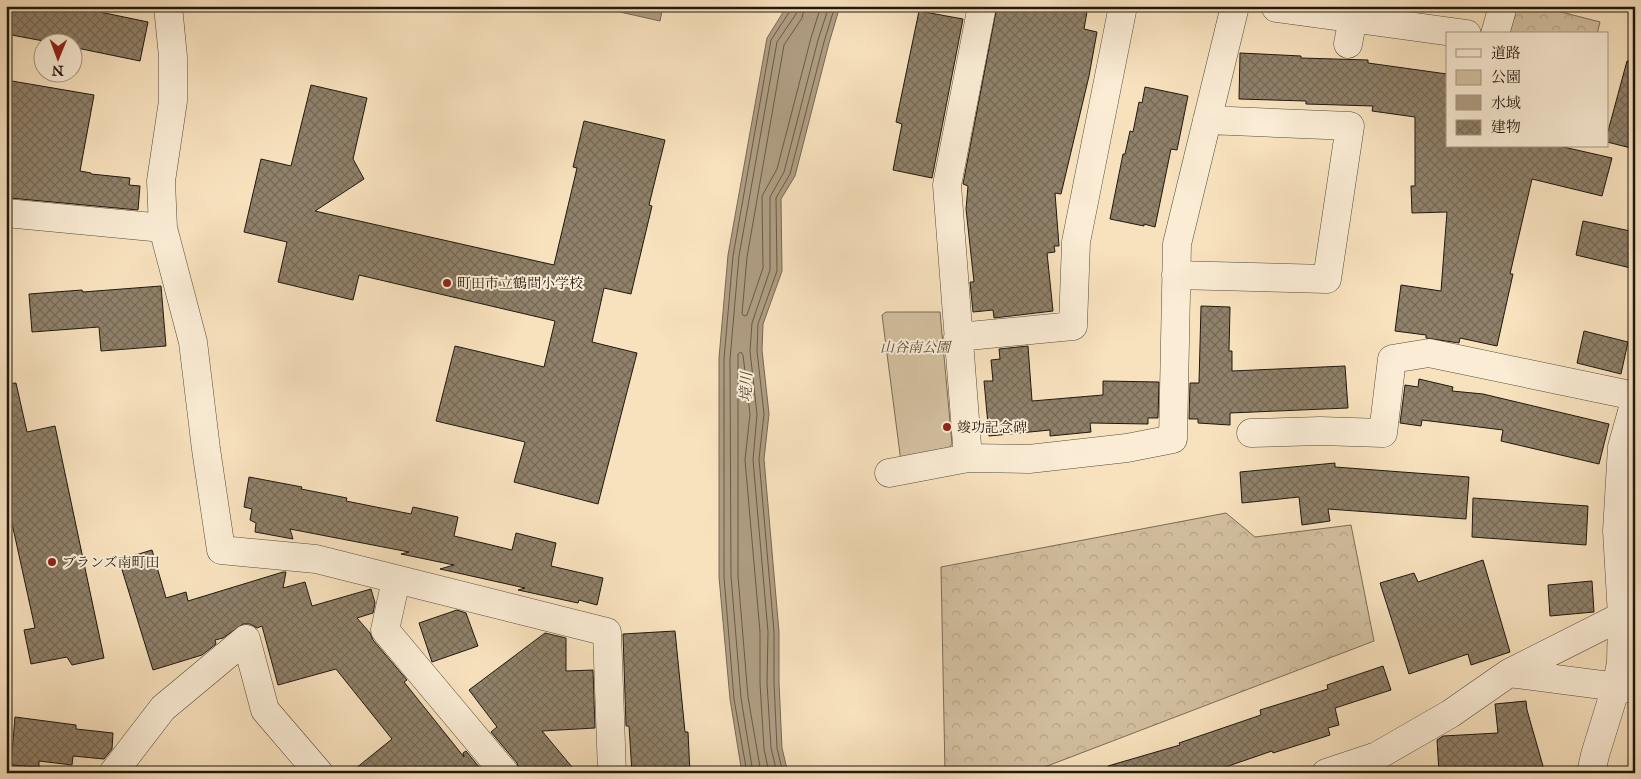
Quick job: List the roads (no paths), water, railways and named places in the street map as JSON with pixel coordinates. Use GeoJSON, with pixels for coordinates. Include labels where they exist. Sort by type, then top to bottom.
{"type":"FeatureCollection","features":[{"type":"Feature","properties":{"kind":"street"},"geometry":{"type":"LineString","coordinates":[[168,6],[173,57],[173,100],[161,181],[163,228],[193,342],[221,550],[316,559],[607,632],[612,773]]}},
{"type":"Feature","properties":{"kind":"street"},"geometry":{"type":"LineString","coordinates":[[968,458],[947,185],[982,6]]}},
{"type":"Feature","properties":{"kind":"street"},"geometry":{"type":"LineString","coordinates":[[958,337],[1073,326],[1076,242],[1123,6]]}},
{"type":"Feature","properties":{"kind":"street"},"geometry":{"type":"LineString","coordinates":[[889,473],[968,458],[1030,459],[1126,448],[1173,439],[1177,244],[1234,6]]}},
{"type":"Feature","properties":{"kind":"street"},"geometry":{"type":"LineString","coordinates":[[1496,32],[1503,6]]}},
{"type":"Feature","properties":{"kind":"street"},"geometry":{"type":"LineString","coordinates":[[1276,8],[1453,32]]}},
{"type":"Feature","properties":{"kind":"street"},"geometry":{"type":"LineString","coordinates":[[1348,44],[1352,18]]}},
{"type":"Feature","properties":{"kind":"street"},"geometry":{"type":"LineString","coordinates":[[1176,275],[1327,279],[1350,126],[1207,120]]}},
{"type":"Feature","properties":{"kind":"street"},"geometry":{"type":"LineString","coordinates":[[6,213],[163,228]]}},
{"type":"Feature","properties":{"kind":"street"},"geometry":{"type":"LineString","coordinates":[[1251,433],[1320,430],[1383,433],[1392,359],[1429,353],[1635,396]]}},
{"type":"Feature","properties":{"kind":"street"},"geometry":{"type":"LineString","coordinates":[[1591,773],[1595,755],[1626,688],[1621,663],[1622,616],[1617,531],[1622,447],[1635,401]]}},
{"type":"Feature","properties":{"kind":"street"},"geometry":{"type":"LineString","coordinates":[[396,580],[385,630],[505,773]]}},
{"type":"Feature","properties":{"kind":"street"},"geometry":{"type":"LineString","coordinates":[[1326,773],[1377,756],[1450,714],[1509,673],[1622,616]]}},
{"type":"Feature","properties":{"kind":"street"},"geometry":{"type":"LineString","coordinates":[[116,771],[163,708],[246,639],[265,710],[319,773]]}},
{"type":"Feature","properties":{"kind":"street"},"geometry":{"type":"LineString","coordinates":[[1509,673],[1626,688]]}},
{"type":"Feature","properties":{"kind":"water"},"geometry":{"type":"Polygon","coordinates":[[[612,6],[663,6],[660,21],[611,10],[612,6]]]}},
{"type":"Feature","properties":{"kind":"water","name":"境川"},"geometry":{"type":"Polygon","coordinates":[[[787,6],[840,6],[795,176],[781,199],[782,271],[763,324],[762,350],[769,414],[764,459],[779,632],[782,748],[788,773],[742,773],[730,699],[719,577],[719,358],[728,255],[767,38],[787,6]]]}},
{"type":"Feature","properties":{"kind":"place","name":"町田市立鶴間小学校"},"geometry":{"type":"Point","coordinates":[447,283]}},
{"type":"Feature","properties":{"kind":"place","name":"竣功記念碑"},"geometry":{"type":"Point","coordinates":[947,427]}},
{"type":"Feature","properties":{"kind":"place","name":"ブランズ南町田"},"geometry":{"type":"Point","coordinates":[52,562]}},
{"type":"Feature","properties":{"kind":"park label","name":"山谷南公園"},"geometry":{"type":"Point","coordinates":[915,347]}}]}
